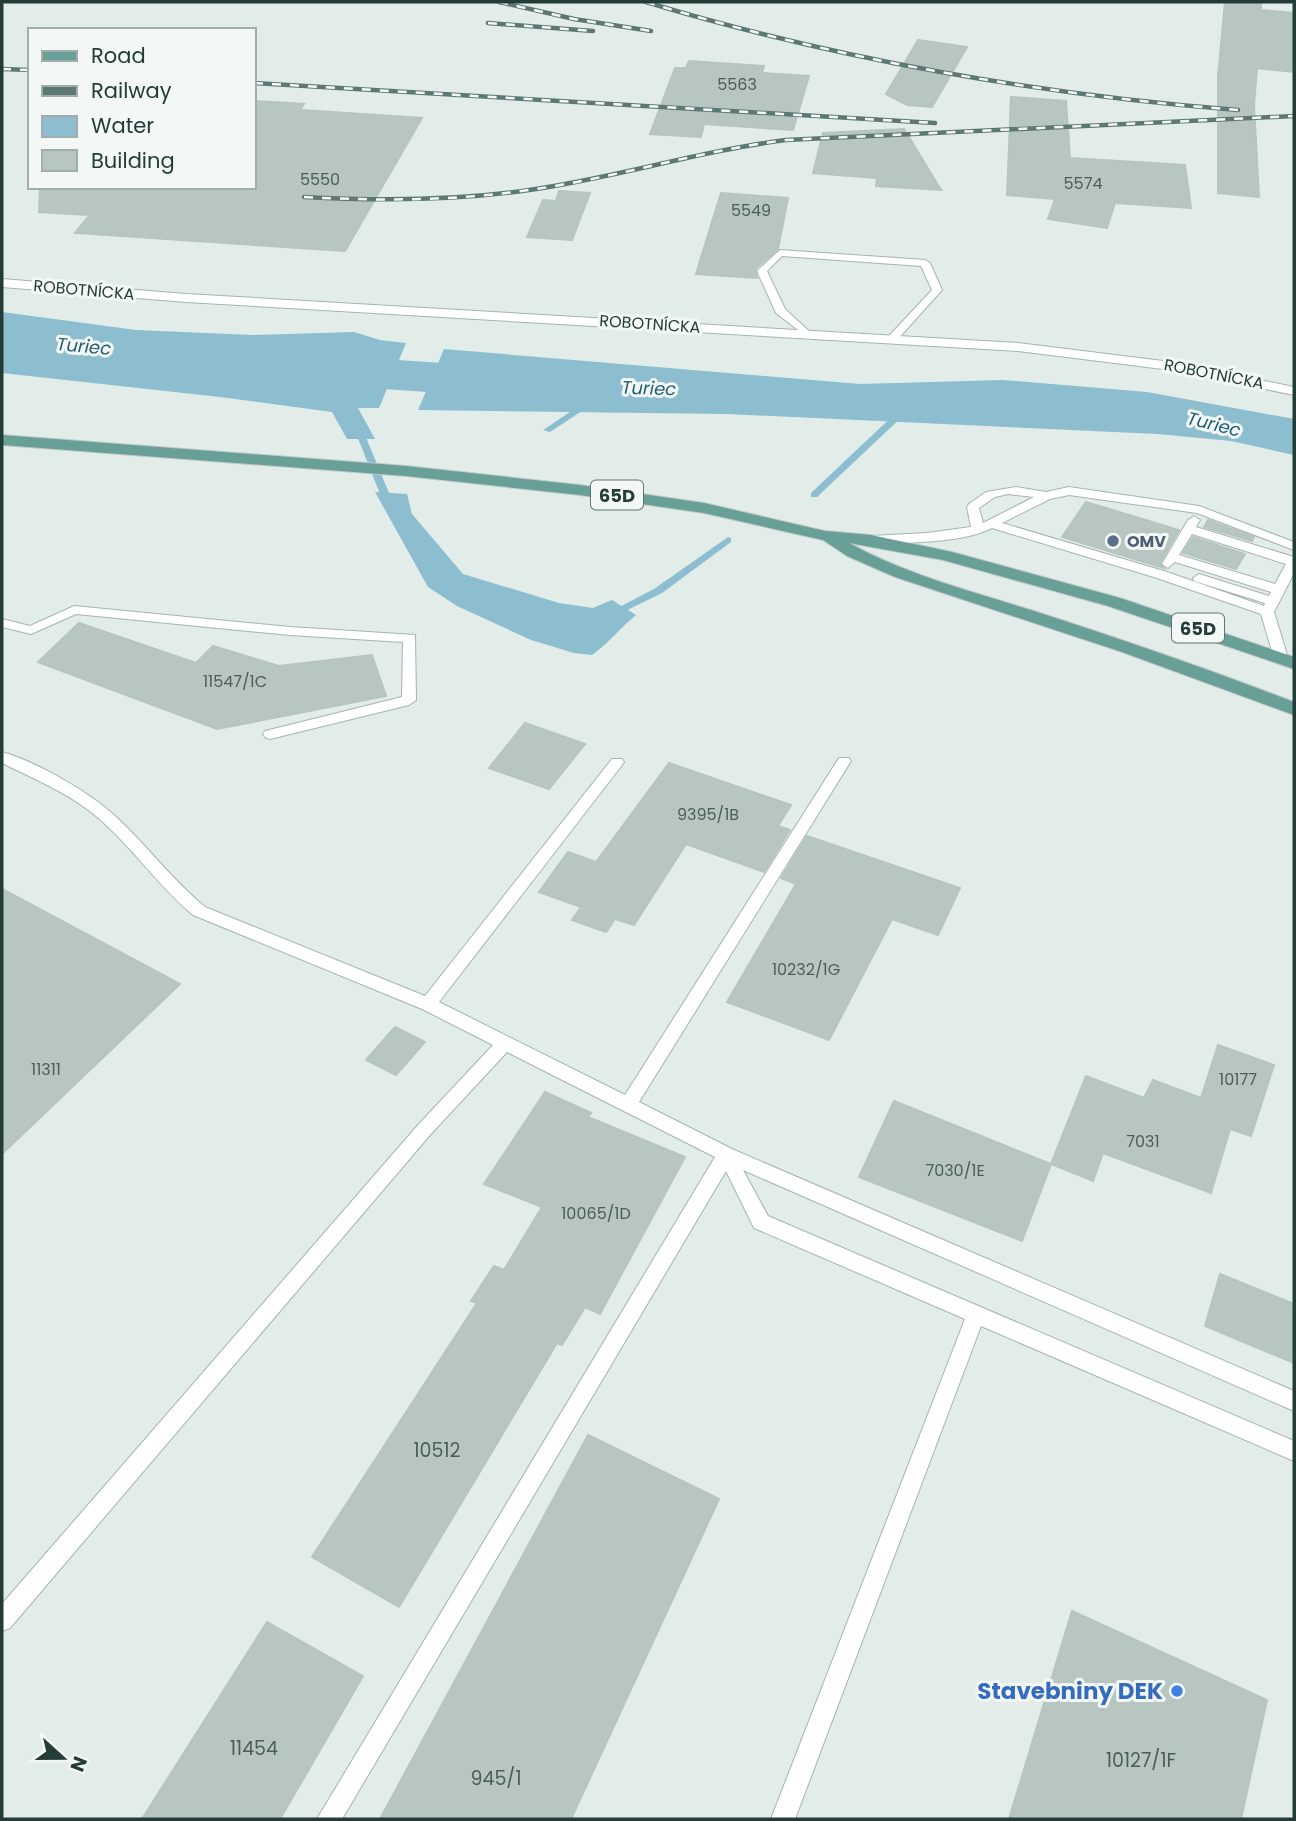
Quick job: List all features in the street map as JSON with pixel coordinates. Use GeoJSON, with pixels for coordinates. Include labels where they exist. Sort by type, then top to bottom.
{"type":"FeatureCollection","features":[{"type":"Feature","properties":{"kind":"main road","name":"65D"},"geometry":{"type":"LineString","coordinates":[[2,440],[406,471],[636,498],[760,519],[825,536],[872,540],[946,556],[1114,601],[1287,660]]}},
{"type":"Feature","properties":{"kind":"main road","name":"65D"},"geometry":{"type":"LineString","coordinates":[[825,536],[862,558],[921,580],[1135,650],[1294,709]]}},
{"type":"Feature","properties":{"kind":"street","name":"ROBOTNÍCKA"},"geometry":{"type":"LineString","coordinates":[[2,283],[186,299],[892,338],[1115,357],[1214,373],[1294,391]]}},
{"type":"Feature","properties":{"kind":"lane"},"geometry":{"type":"LineString","coordinates":[[806,333],[780,311],[762,271],[780,253],[925,262],[937,290],[892,338]]}},
{"type":"Feature","properties":{"kind":"lane"},"geometry":{"type":"LineString","coordinates":[[978,530],[973,506],[984,496],[1009,489],[1046,496]]}},
{"type":"Feature","properties":{"kind":"lane"},"geometry":{"type":"LineString","coordinates":[[872,540],[927,537],[978,530],[1046,496],[1069,491],[1199,510],[1294,546]]}},
{"type":"Feature","properties":{"kind":"lane"},"geometry":{"type":"LineString","coordinates":[[1169,562],[1199,510]]}},
{"type":"Feature","properties":{"kind":"lane"},"geometry":{"type":"LineString","coordinates":[[992,524],[1169,562],[1276,596]]}},
{"type":"Feature","properties":{"kind":"lane"},"geometry":{"type":"LineString","coordinates":[[1187,532],[1293,564],[1276,596],[1287,660]]}},
{"type":"Feature","properties":{"kind":"lane"},"geometry":{"type":"LineString","coordinates":[[1169,562],[1276,596]]}},
{"type":"Feature","properties":{"kind":"lane"},"geometry":{"type":"LineString","coordinates":[[2,623],[31,630],[74,610],[290,631],[410,638],[409,700],[270,734]]}},
{"type":"Feature","properties":{"kind":"lane"},"geometry":{"type":"LineString","coordinates":[[2,757],[88,802],[108,818],[175,893],[199,911],[428,1004],[726,1154],[1294,1401]]}},
{"type":"Feature","properties":{"kind":"lane"},"geometry":{"type":"LineString","coordinates":[[629,1104],[844,761]]}},
{"type":"Feature","properties":{"kind":"lane"},"geometry":{"type":"LineString","coordinates":[[428,1004],[617,762]]}},
{"type":"Feature","properties":{"kind":"lane"},"geometry":{"type":"LineString","coordinates":[[2,1620],[424,1130],[505,1042]]}},
{"type":"Feature","properties":{"kind":"lane"},"geometry":{"type":"LineString","coordinates":[[726,1154],[761,1222],[1294,1451]]}},
{"type":"Feature","properties":{"kind":"lane"},"geometry":{"type":"LineString","coordinates":[[329,1819],[726,1154]]}},
{"type":"Feature","properties":{"kind":"lane"},"geometry":{"type":"LineString","coordinates":[[783,1819],[976,1314]]}},
{"type":"Feature","properties":{"kind":"water"},"geometry":{"type":"Polygon","coordinates":[[[2,312],[136,330],[253,335],[354,332],[380,340],[406,343],[379,408],[358,408],[375,439],[347,439],[332,412],[2,373],[2,312]]]}},
{"type":"Feature","properties":{"kind":"water"},"geometry":{"type":"Polygon","coordinates":[[[444,349],[860,384],[1003,380],[1147,392],[1294,419],[1294,455],[1231,441],[1158,434],[727,414],[418,410],[444,349]]]}},
{"type":"Feature","properties":{"kind":"water"},"geometry":{"type":"Polygon","coordinates":[[[375,492],[407,494],[412,514],[463,574],[559,603],[593,608],[612,600],[636,615],[592,655],[574,653],[531,640],[457,606],[428,587],[375,492]]]}},
{"type":"Feature","properties":{"kind":"building"},"geometry":{"type":"Polygon","coordinates":[[[1225,2],[1261,4],[1261,10],[1294,13],[1294,72],[1257,68],[1254,105],[1259,197],[1218,193],[1218,77],[1225,2]]]}},
{"type":"Feature","properties":{"kind":"building"},"geometry":{"type":"Polygon","coordinates":[[[918,40],[967,47],[932,107],[907,105],[886,94],[918,40]]]}},
{"type":"Feature","properties":{"kind":"building"},"geometry":{"type":"Polygon","coordinates":[[[689,61],[764,66],[762,73],[809,76],[793,130],[704,124],[701,137],[650,134],[675,68],[686,68],[689,61]]]}},
{"type":"Feature","properties":{"kind":"building"},"geometry":{"type":"Polygon","coordinates":[[[1011,97],[1066,101],[1070,158],[1185,165],[1191,208],[1115,203],[1107,228],[1048,219],[1055,199],[1007,195],[1011,97]]]}},
{"type":"Feature","properties":{"kind":"building"},"geometry":{"type":"Polygon","coordinates":[[[256,101],[304,104],[300,110],[422,118],[345,251],[75,233],[90,215],[39,212],[40,189],[256,189],[256,101]]]}},
{"type":"Feature","properties":{"kind":"building"},"geometry":{"type":"Polygon","coordinates":[[[904,129],[941,190],[876,186],[877,178],[813,173],[823,133],[904,129]]]}},
{"type":"Feature","properties":{"kind":"building"},"geometry":{"type":"Polygon","coordinates":[[[559,191],[590,193],[572,240],[527,237],[543,200],[556,201],[559,191]]]}},
{"type":"Feature","properties":{"kind":"building"},"geometry":{"type":"Polygon","coordinates":[[[721,193],[788,198],[778,249],[755,269],[757,278],[696,274],[721,193]]]}},
{"type":"Feature","properties":{"kind":"building"},"geometry":{"type":"Polygon","coordinates":[[[1086,502],[1179,530],[1160,563],[1164,568],[1062,537],[1086,502]]]}},
{"type":"Feature","properties":{"kind":"building"},"geometry":{"type":"Polygon","coordinates":[[[1208,520],[1254,537],[1252,541],[1204,527],[1208,520]]]}},
{"type":"Feature","properties":{"kind":"building"},"geometry":{"type":"Polygon","coordinates":[[[1193,537],[1245,554],[1236,569],[1183,553],[1193,537]]]}},
{"type":"Feature","properties":{"kind":"building"},"geometry":{"type":"Polygon","coordinates":[[[79,623],[196,663],[213,646],[279,666],[372,655],[386,696],[217,729],[38,662],[79,623]]]}},
{"type":"Feature","properties":{"kind":"building"},"geometry":{"type":"Polygon","coordinates":[[[525,723],[585,744],[549,789],[489,768],[525,723]]]}},
{"type":"Feature","properties":{"kind":"building"},"geometry":{"type":"Polygon","coordinates":[[[669,763],[791,805],[778,826],[790,830],[764,872],[686,844],[634,925],[615,919],[606,932],[572,920],[581,907],[539,892],[568,852],[596,862],[669,763]]]}},
{"type":"Feature","properties":{"kind":"building"},"geometry":{"type":"Polygon","coordinates":[[[807,836],[960,888],[938,935],[892,919],[829,1040],[727,1002],[796,884],[781,878],[807,836]]]}},
{"type":"Feature","properties":{"kind":"building"},"geometry":{"type":"Polygon","coordinates":[[[2,889],[180,984],[2,1154],[2,889]]]}},
{"type":"Feature","properties":{"kind":"building"},"geometry":{"type":"Polygon","coordinates":[[[395,1027],[425,1042],[396,1075],[366,1060],[395,1027]]]}},
{"type":"Feature","properties":{"kind":"building"},"geometry":{"type":"Polygon","coordinates":[[[1218,1045],[1274,1065],[1251,1136],[1230,1129],[1211,1193],[1103,1153],[1093,1181],[1051,1164],[1086,1076],[1144,1098],[1153,1080],[1201,1098],[1218,1045]]]}},
{"type":"Feature","properties":{"kind":"building"},"geometry":{"type":"Polygon","coordinates":[[[545,1092],[591,1113],[588,1117],[685,1157],[600,1314],[585,1307],[562,1345],[557,1343],[399,1607],[312,1557],[477,1303],[471,1301],[494,1266],[504,1270],[542,1207],[484,1184],[545,1092]]]}},
{"type":"Feature","properties":{"kind":"building"},"geometry":{"type":"Polygon","coordinates":[[[894,1101],[1051,1164],[1022,1241],[859,1177],[894,1101]]]}},
{"type":"Feature","properties":{"kind":"building"},"geometry":{"type":"Polygon","coordinates":[[[1220,1274],[1294,1304],[1294,1363],[1205,1326],[1220,1274]]]}},
{"type":"Feature","properties":{"kind":"building"},"geometry":{"type":"Polygon","coordinates":[[[588,1435],[719,1499],[571,1819],[380,1819],[588,1435]]]}},
{"type":"Feature","properties":{"kind":"building"},"geometry":{"type":"Polygon","coordinates":[[[1072,1611],[1267,1700],[1241,1819],[1009,1819],[1072,1611]]]}},
{"type":"Feature","properties":{"kind":"building"},"geometry":{"type":"Polygon","coordinates":[[[267,1622],[363,1676],[280,1819],[142,1819],[267,1622]]]}},
{"type":"Feature","properties":{"kind":"waterway","name":"Turiec"},"geometry":{"type":"LineString","coordinates":[[298,368],[528,384]]}},
{"type":"Feature","properties":{"kind":"waterway"},"geometry":{"type":"LineString","coordinates":[[547,430],[585,405]]}},
{"type":"Feature","properties":{"kind":"waterway"},"geometry":{"type":"LineString","coordinates":[[814,495],[903,411]]}},
{"type":"Feature","properties":{"kind":"waterway"},"geometry":{"type":"LineString","coordinates":[[356,423],[385,494],[393,504]]}},
{"type":"Feature","properties":{"kind":"waterway"},"geometry":{"type":"LineString","coordinates":[[611,614],[658,591],[728,540]]}},
{"type":"Feature","properties":{"kind":"railway"},"geometry":{"type":"LineString","coordinates":[[499,2],[574,19],[651,31]]}},
{"type":"Feature","properties":{"kind":"railway"},"geometry":{"type":"LineString","coordinates":[[646,2],[791,41],[939,72],[1089,95],[1238,110]]}},
{"type":"Feature","properties":{"kind":"railway"},"geometry":{"type":"LineString","coordinates":[[488,23],[593,31]]}},
{"type":"Feature","properties":{"kind":"railway"},"geometry":{"type":"LineString","coordinates":[[2,69],[28,70]]}},
{"type":"Feature","properties":{"kind":"railway"},"geometry":{"type":"LineString","coordinates":[[256,83],[935,123]]}},
{"type":"Feature","properties":{"kind":"railway"},"geometry":{"type":"LineString","coordinates":[[304,197],[416,199],[501,194],[593,179],[786,140],[1294,116]]}},
{"type":"Feature","properties":{"kind":"place","name":"OMV"},"geometry":{"type":"Point","coordinates":[1113,541]}},
{"type":"Feature","properties":{"kind":"place","name":"Stavebniny DEK"},"geometry":{"type":"Point","coordinates":[1177,1691]}}]}
